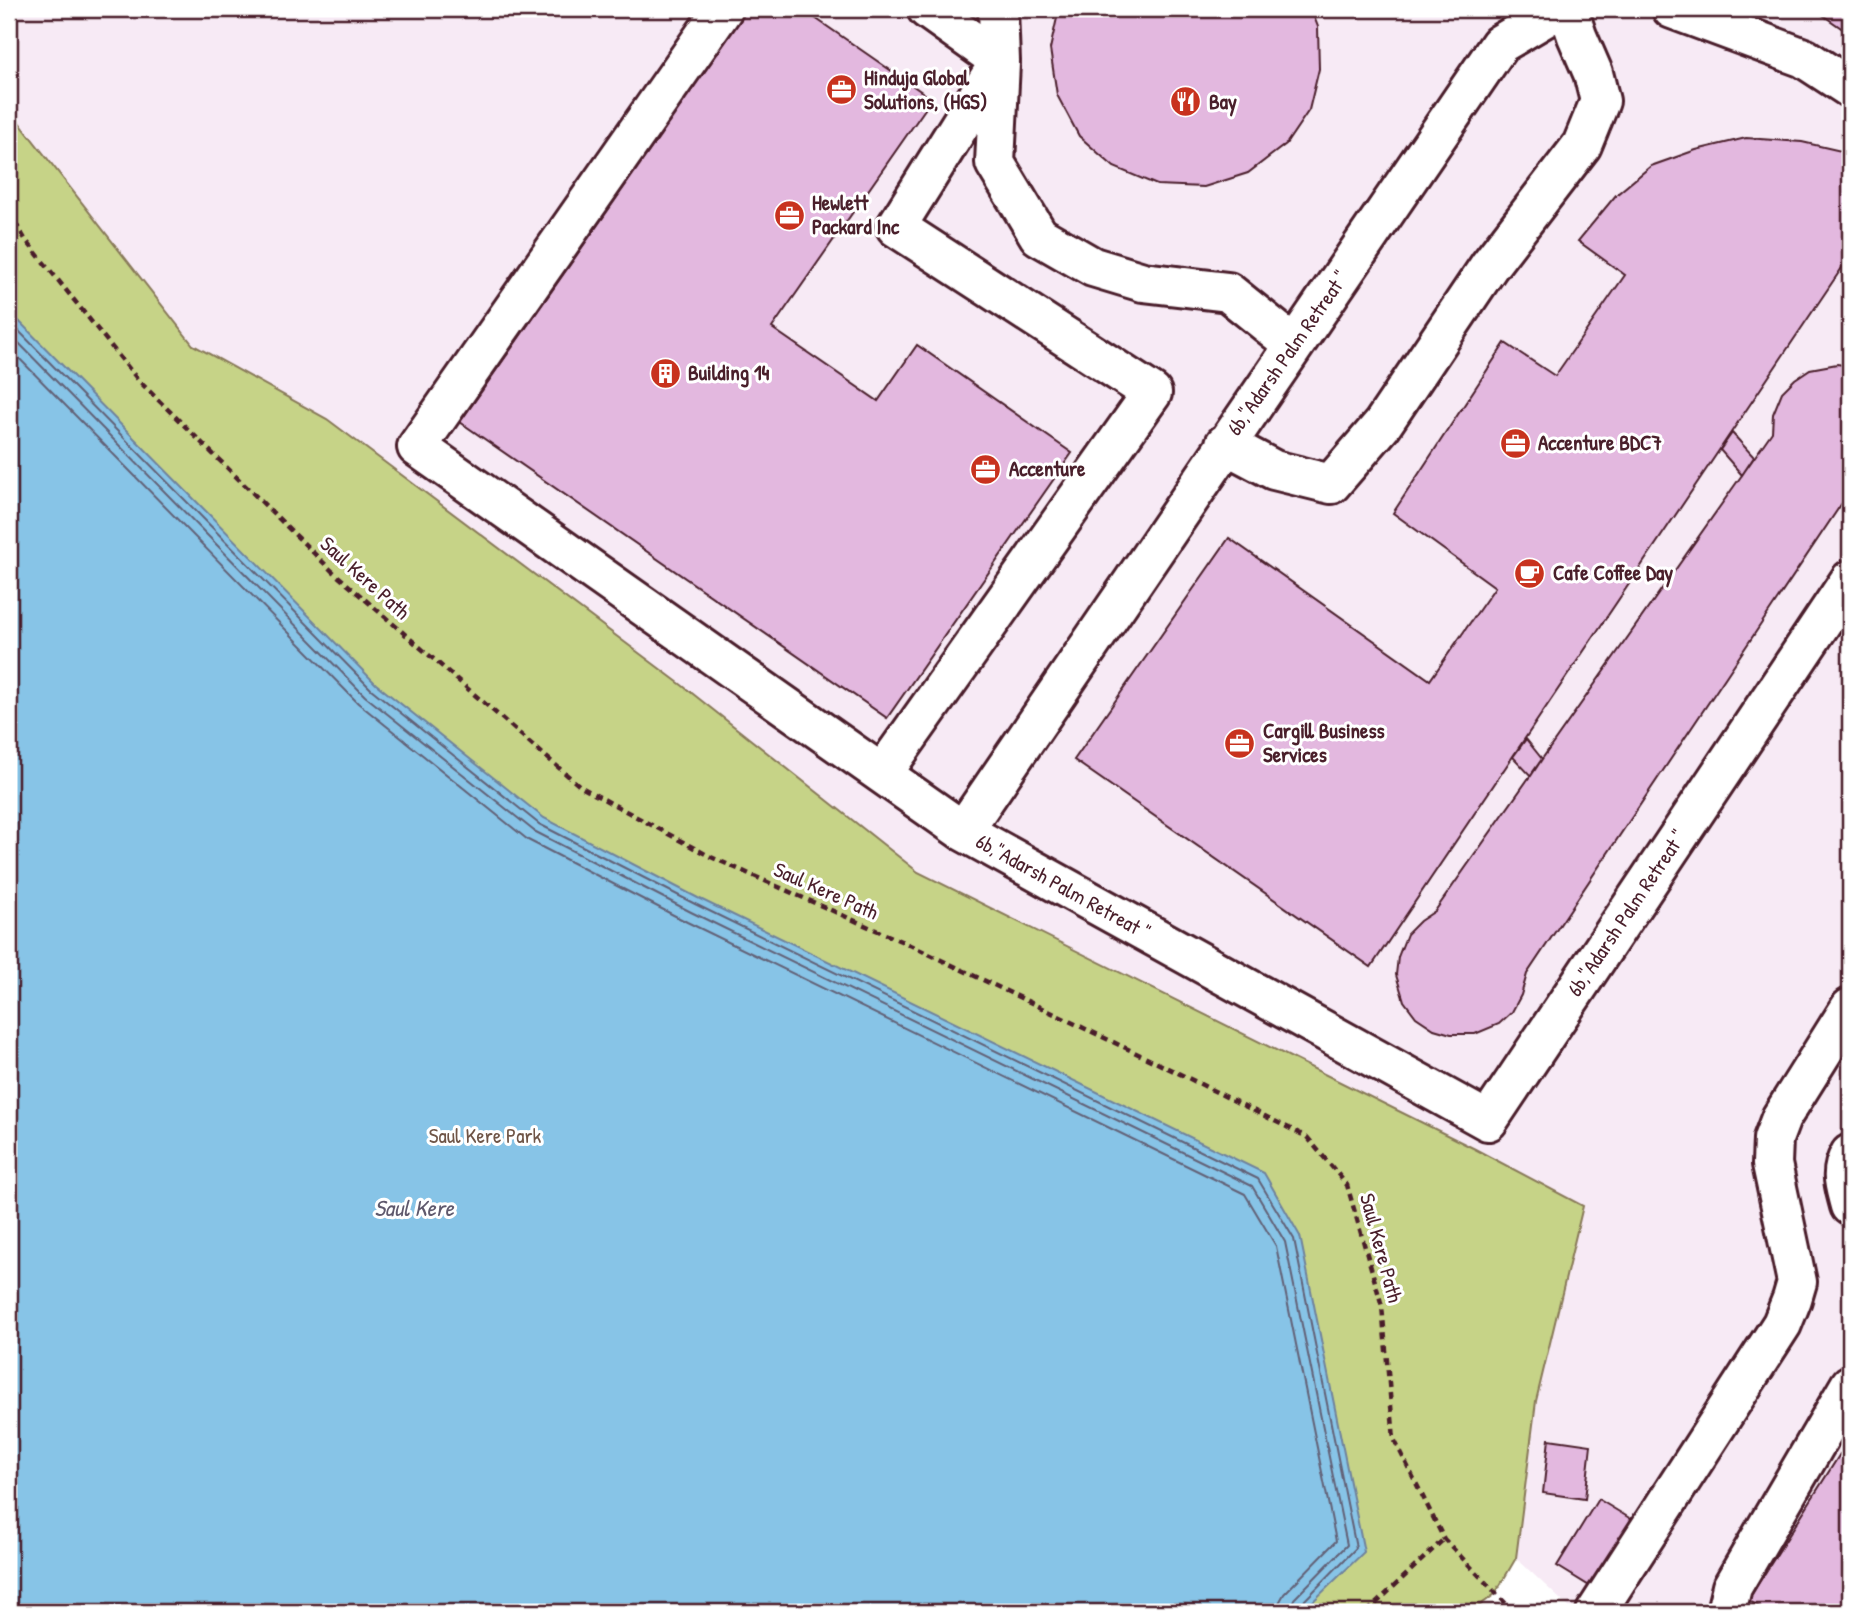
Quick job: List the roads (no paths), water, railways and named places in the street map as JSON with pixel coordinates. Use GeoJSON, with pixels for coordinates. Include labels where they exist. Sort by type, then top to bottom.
{"type":"FeatureCollection","features":[{"type":"Feature","properties":{"kind":"lane"},"geometry":{"type":"LineString","coordinates":[[723,9],[417,447],[963,831]]}},
{"type":"Feature","properties":{"kind":"lane"},"geometry":{"type":"LineString","coordinates":[[927,9],[1000,61]]}},
{"type":"Feature","properties":{"kind":"lane"},"geometry":{"type":"LineString","coordinates":[[998,9],[1000,61],[995,163],[1039,236],[1093,267],[1143,282],[1228,292],[1294,345]]}},
{"type":"Feature","properties":{"kind":"lane","name":"6b,\"Adarsh Palm Retreat \""},"geometry":{"type":"LineString","coordinates":[[1559,9],[1500,44],[963,831],[1488,1121],[1850,579]]}},
{"type":"Feature","properties":{"kind":"lane"},"geometry":{"type":"LineString","coordinates":[[1225,444],[1274,470],[1331,484],[1382,425],[1489,266],[1581,145],[1600,101],[1593,74],[1568,9]]}},
{"type":"Feature","properties":{"kind":"lane"},"geometry":{"type":"LineString","coordinates":[[1672,9],[1804,58],[1850,88]]}},
{"type":"Feature","properties":{"kind":"lane"},"geometry":{"type":"LineString","coordinates":[[882,774],[1152,393],[896,227],[1000,61]]}},
{"type":"Feature","properties":{"kind":"lane"},"geometry":{"type":"LineString","coordinates":[[1596,1612],[1782,1324],[1793,1299],[1797,1282],[1772,1164],[1773,1139],[1781,1118],[1850,1008]]}},
{"type":"Feature","properties":{"kind":"lane"},"geometry":{"type":"LineString","coordinates":[[1850,1154],[1843,1165],[1843,1181],[1850,1206]]}},
{"type":"Feature","properties":{"kind":"lane"},"geometry":{"type":"LineString","coordinates":[[1726,1612],[1732,1587],[1850,1385]]}},
{"type":"Feature","properties":{"kind":"water","name":"Saul Kere"},"geometry":{"type":"Polygon","coordinates":[[[9,311],[376,684],[544,818],[698,898],[1264,1173],[1300,1236],[1364,1552],[1302,1612],[9,1612],[9,311]]]}},
{"type":"Feature","properties":{"kind":"place","name":"Hinduja Global Solutions, (HGS)"},"geometry":{"type":"Point","coordinates":[841,90]}},
{"type":"Feature","properties":{"kind":"place","name":"Bay"},"geometry":{"type":"Point","coordinates":[1186,102]}},
{"type":"Feature","properties":{"kind":"place","name":"Hewlett Packard Inc"},"geometry":{"type":"Point","coordinates":[789,215]}},
{"type":"Feature","properties":{"kind":"place","name":"Building 14"},"geometry":{"type":"Point","coordinates":[665,373]}},
{"type":"Feature","properties":{"kind":"place","name":"Accenture BDC7"},"geometry":{"type":"Point","coordinates":[1515,443]}},
{"type":"Feature","properties":{"kind":"place","name":"Accenture"},"geometry":{"type":"Point","coordinates":[986,469]}},
{"type":"Feature","properties":{"kind":"place","name":"Cafe Coffee Day"},"geometry":{"type":"Point","coordinates":[1530,573]}},
{"type":"Feature","properties":{"kind":"place","name":"Cargill Business Services"},"geometry":{"type":"Point","coordinates":[1240,743]}},
{"type":"Feature","properties":{"kind":"park label","name":"Saul Kere Park"},"geometry":{"type":"Point","coordinates":[485,1136]}}]}
